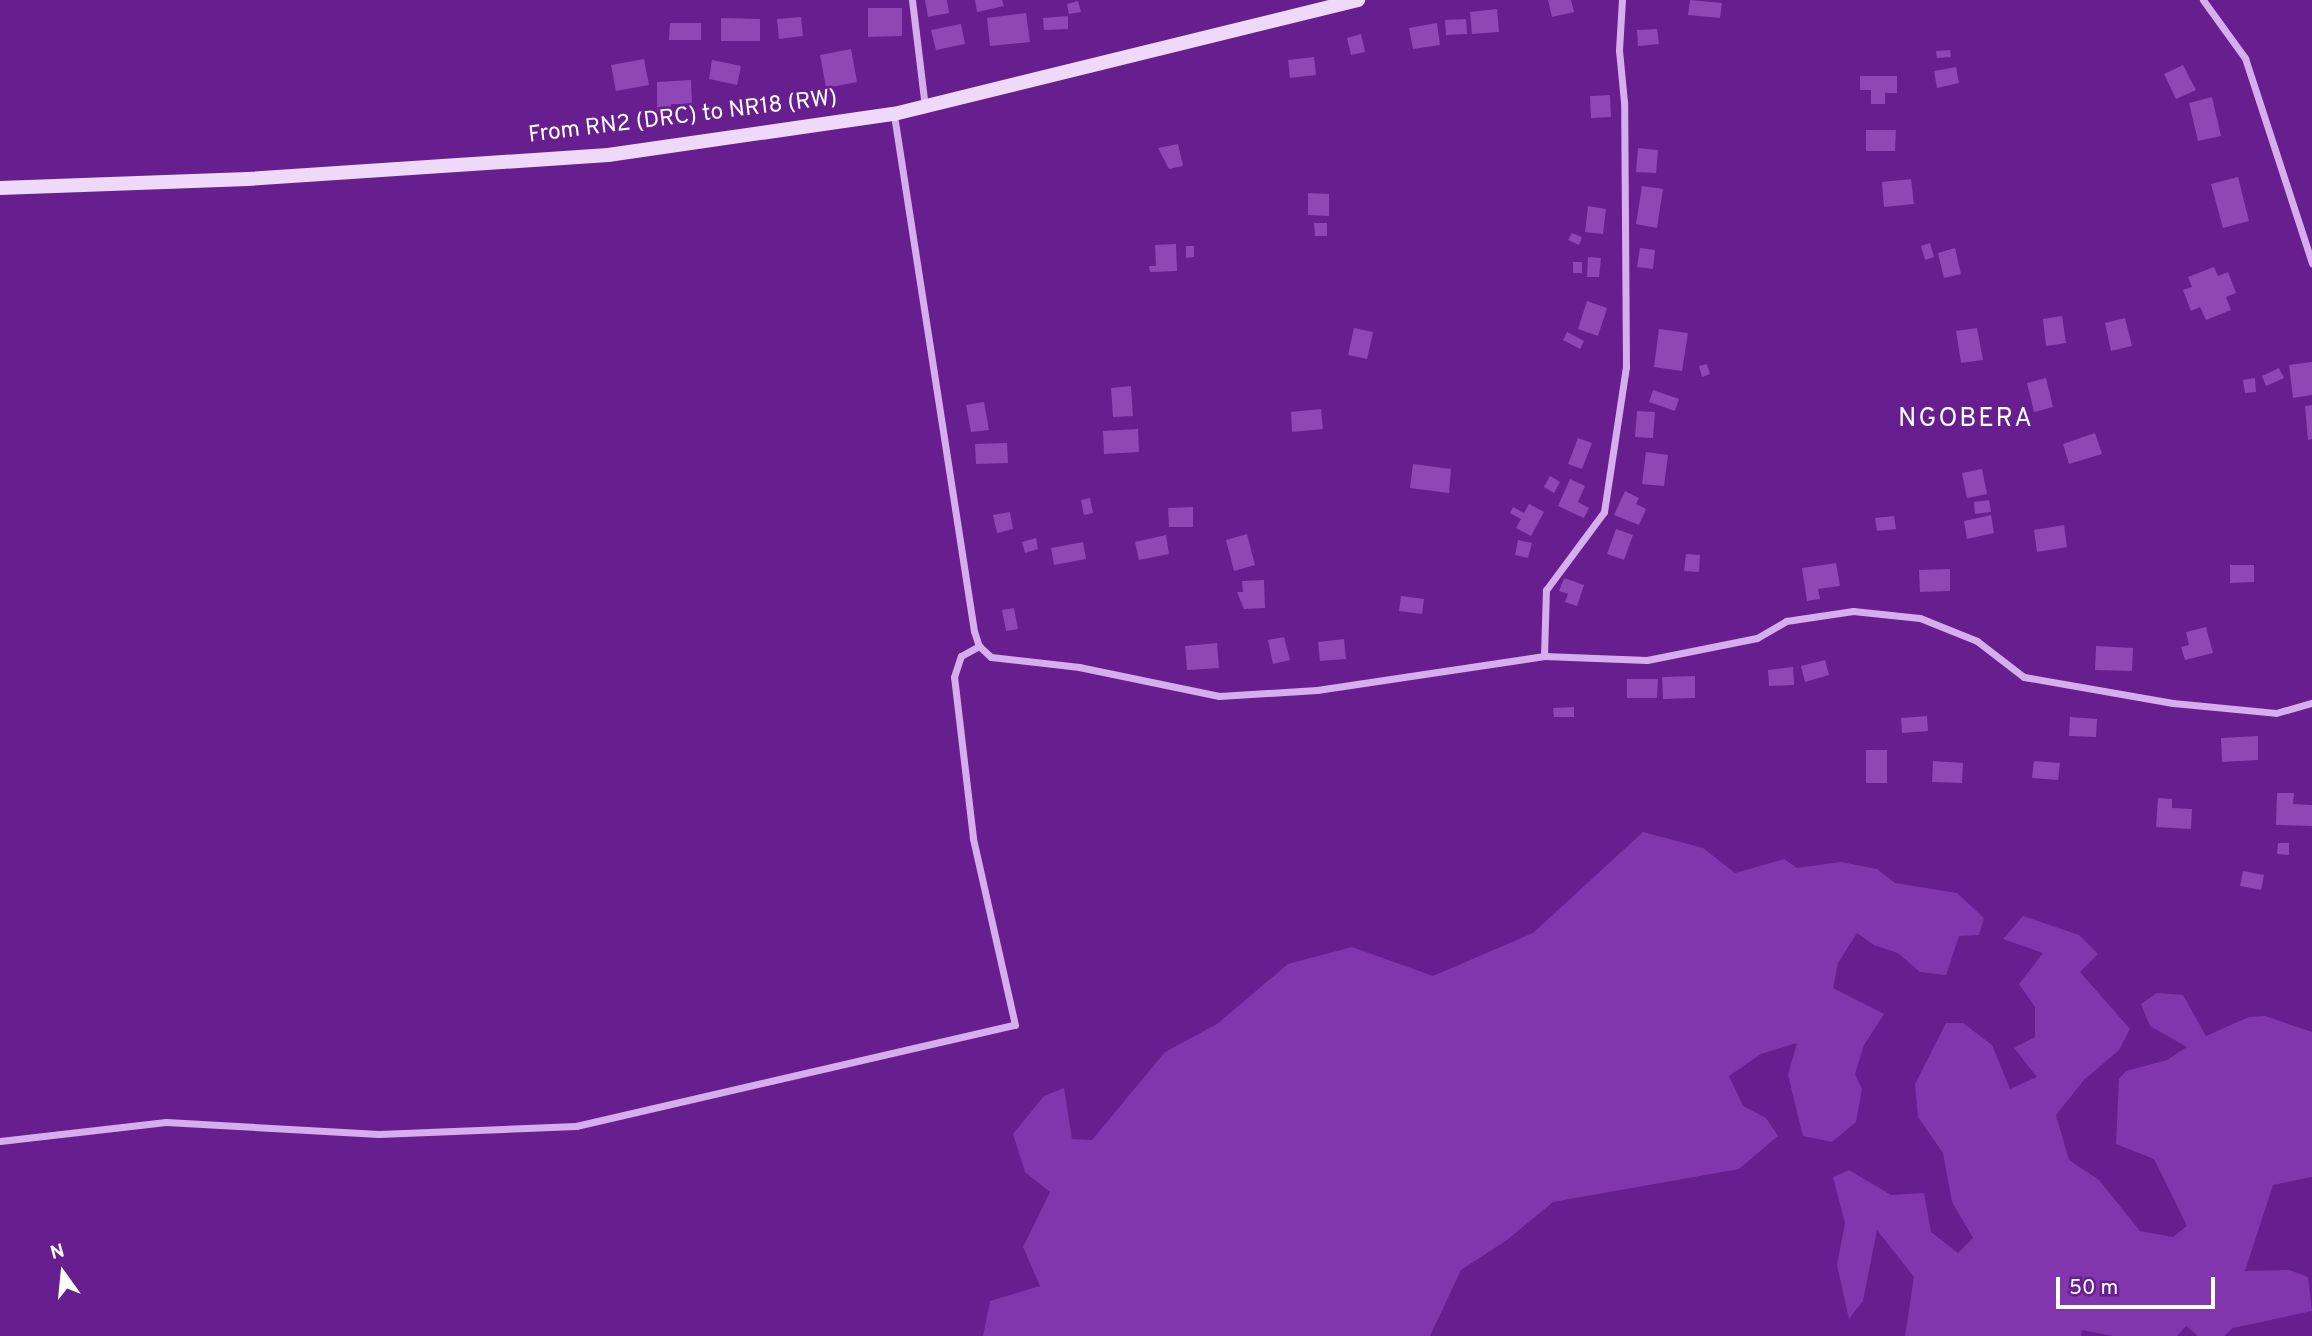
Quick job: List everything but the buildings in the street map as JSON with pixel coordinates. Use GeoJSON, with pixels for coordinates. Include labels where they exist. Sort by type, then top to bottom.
{"type":"FeatureCollection","features":[{"type":"Feature","properties":{"kind":"main road","name":"From RN2 (DRC) to NR18 (RW)"},"geometry":{"type":"LineString","coordinates":[[0,188],[261,179],[594,156],[894,114],[1358,0]]}},
{"type":"Feature","properties":{"kind":"street"},"geometry":{"type":"LineString","coordinates":[[912,0],[925,107]]}},
{"type":"Feature","properties":{"kind":"street"},"geometry":{"type":"LineString","coordinates":[[1544,656],[1546,590],[1604,512],[1626,367],[1624,102],[1619,50],[1622,0]]}},
{"type":"Feature","properties":{"kind":"street"},"geometry":{"type":"LineString","coordinates":[[2203,0],[2245,58],[2312,263]]}},
{"type":"Feature","properties":{"kind":"street"},"geometry":{"type":"LineString","coordinates":[[894,114],[979,646],[991,657],[1079,667],[1219,696],[1317,690],[1544,656],[1647,660],[1757,638],[1786,621],[1853,611],[1920,618],[1977,641],[2024,677],[2173,704],[2276,713],[2312,703]]}},
{"type":"Feature","properties":{"kind":"street"},"geometry":{"type":"LineString","coordinates":[[0,1141],[109,1125],[166,1122],[379,1133],[576,1126],[1015,1026],[973,838],[954,677],[961,656],[979,646]]}},
{"type":"Feature","properties":{"kind":"shaded area"},"geometry":{"type":"Polygon","coordinates":[[[1643,832],[1703,848],[1735,873],[1784,859],[1797,868],[1841,862],[1877,869],[1895,883],[1957,893],[1984,918],[1979,935],[1959,936],[1946,975],[1920,972],[1898,953],[1874,945],[1857,933],[1838,963],[1833,988],[1884,1014],[1864,1045],[1855,1074],[1862,1089],[1856,1122],[1832,1142],[1803,1136],[1788,1075],[1797,1043],[1761,1054],[1729,1076],[1743,1106],[1766,1118],[1778,1136],[1739,1169],[1553,1202],[1507,1240],[1461,1270],[1430,1336],[983,1336],[990,1301],[1040,1286],[1023,1247],[1050,1192],[1025,1172],[1013,1134],[1044,1096],[1064,1088],[1072,1139],[1092,1140],[1165,1052],[1217,1024],[1288,964],[1352,947],[1433,976],[1533,933],[1643,832]]]}},
{"type":"Feature","properties":{"kind":"shaded area"},"geometry":{"type":"Polygon","coordinates":[[[2023,916],[2079,935],[2098,954],[2080,972],[2130,1029],[2119,1050],[2084,1080],[2056,1115],[2069,1160],[2099,1180],[2140,1231],[2173,1237],[2187,1226],[2154,1159],[2116,1144],[2119,1079],[2126,1071],[2167,1060],[2187,1047],[2150,1026],[2141,1004],[2157,993],[2183,995],[2206,1036],[2249,1017],[2265,1016],[2312,1032],[2312,1177],[2273,1185],[2245,1271],[2289,1270],[2308,1277],[2312,1311],[2233,1328],[2224,1336],[2198,1336],[2186,1326],[2177,1336],[2113,1336],[2082,1330],[2081,1336],[1905,1336],[1914,1277],[1877,1230],[1863,1301],[1849,1319],[1837,1265],[1845,1223],[1833,1177],[1849,1170],[1891,1195],[1924,1193],[1931,1232],[1958,1253],[1973,1238],[1952,1202],[1943,1153],[1918,1117],[1915,1084],[1946,1023],[1963,1023],[1992,1045],[2010,1089],[2037,1077],[2014,1048],[2035,1037],[2035,1007],[2019,984],[2043,953],[2003,939],[2023,916]]]}},
{"type":"Feature","properties":{"kind":"district","name":"NGOBERA"},"geometry":{"type":"Point","coordinates":[1966,420]}}]}
